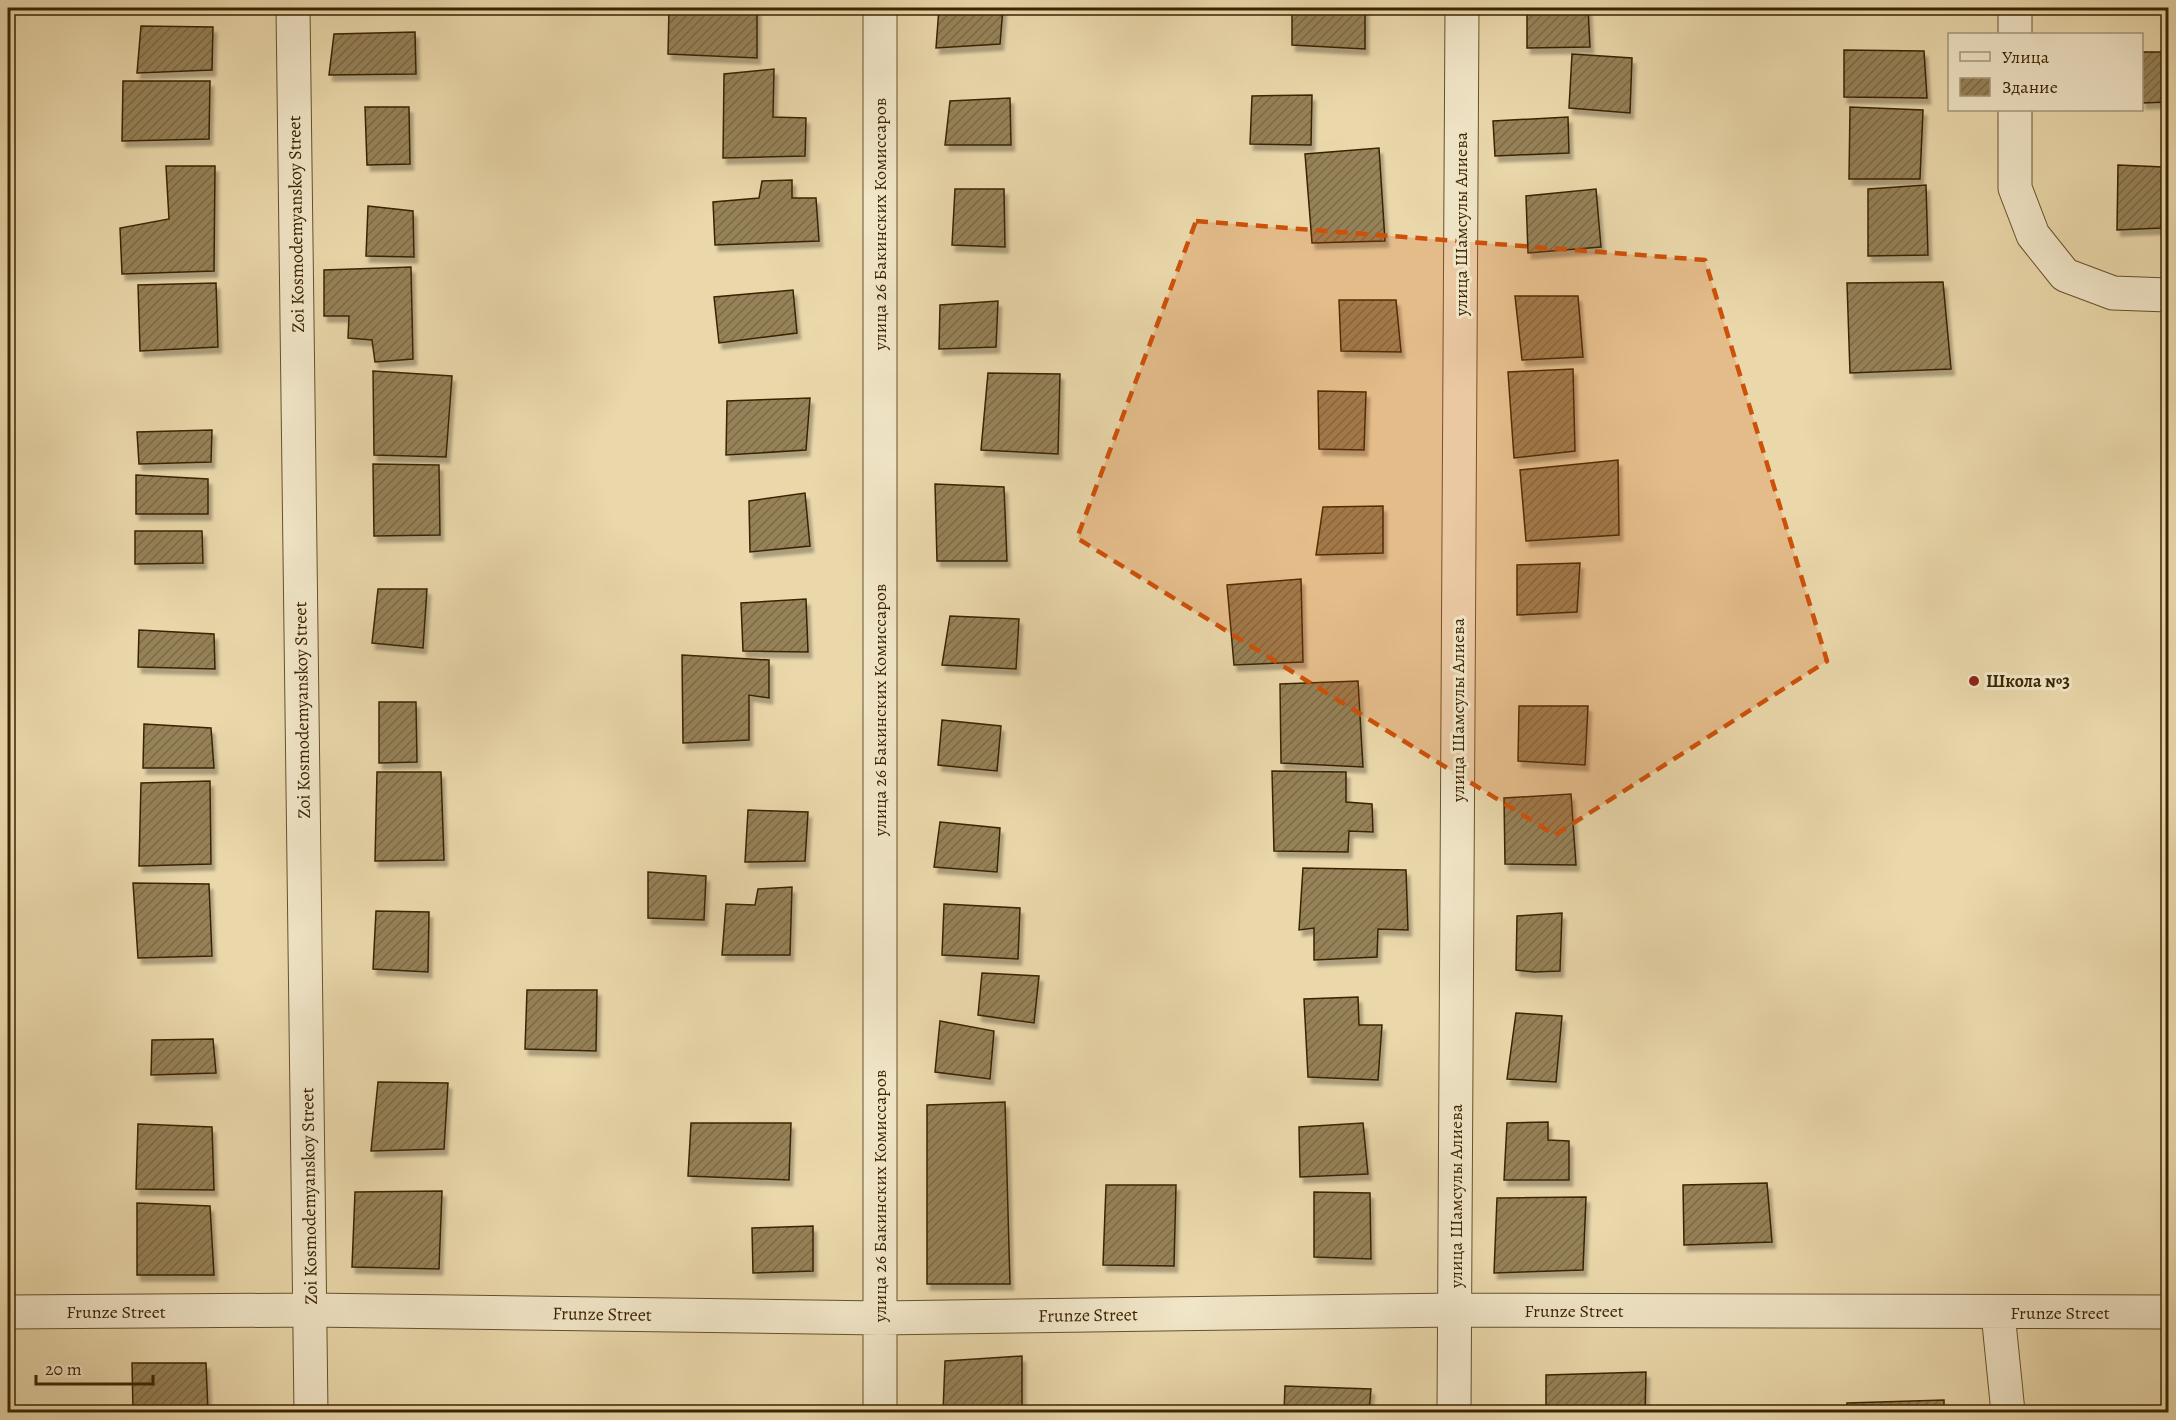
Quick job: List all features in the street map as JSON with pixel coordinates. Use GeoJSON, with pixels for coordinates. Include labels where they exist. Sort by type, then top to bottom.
{"type":"FeatureCollection","features":[{"type":"Feature","properties":{"kind":"street","name":"Zoi Kosmodemyanskoy Street"},"geometry":{"type":"LineString","coordinates":[[292,8],[311,1413]]}},
{"type":"Feature","properties":{"kind":"street","name":"улица 26 Бакинских Комиссаров"},"geometry":{"type":"LineString","coordinates":[[880,8],[880,1413]]}},
{"type":"Feature","properties":{"kind":"street","name":"улица Шамсулы Алиева"},"geometry":{"type":"LineString","coordinates":[[1454,1413],[1462,8]]}},
{"type":"Feature","properties":{"kind":"street"},"geometry":{"type":"LineString","coordinates":[[2015,8],[2015,33]]}},
{"type":"Feature","properties":{"kind":"street"},"geometry":{"type":"LineString","coordinates":[[2015,111],[2015,188],[2033,235],[2065,275],[2113,293],[2169,295]]}},
{"type":"Feature","properties":{"kind":"street","name":"Frunze Street"},"geometry":{"type":"LineString","coordinates":[[8,1312],[311,1310],[880,1318],[1455,1311],[2169,1312]]}},
{"type":"Feature","properties":{"kind":"street"},"geometry":{"type":"LineString","coordinates":[[1998,1313],[2008,1413]]}},
{"type":"Feature","properties":{"kind":"highlighted area"},"geometry":{"type":"Polygon","coordinates":[[[1196,221],[1705,260],[1827,661],[1555,835],[1077,538],[1196,221]]]}},
{"type":"Feature","properties":{"kind":"building"},"geometry":{"type":"Polygon","coordinates":[[[669,8],[757,8],[757,58],[668,54],[669,8]]]}},
{"type":"Feature","properties":{"kind":"building"},"geometry":{"type":"Polygon","coordinates":[[[939,8],[1003,8],[1000,44],[936,48],[939,8]]]}},
{"type":"Feature","properties":{"kind":"building"},"geometry":{"type":"Polygon","coordinates":[[[1292,8],[1365,8],[1365,49],[1292,45],[1292,8]]]}},
{"type":"Feature","properties":{"kind":"building"},"geometry":{"type":"Polygon","coordinates":[[[1527,8],[1588,8],[1590,47],[1527,48],[1527,8]]]}},
{"type":"Feature","properties":{"kind":"building"},"geometry":{"type":"Polygon","coordinates":[[[141,26],[213,27],[212,70],[137,73],[141,26]]]}},
{"type":"Feature","properties":{"kind":"building"},"geometry":{"type":"Polygon","coordinates":[[[415,32],[416,74],[329,75],[334,34],[415,32]]]}},
{"type":"Feature","properties":{"kind":"building"},"geometry":{"type":"Polygon","coordinates":[[[1844,50],[1924,51],[1927,98],[1844,97],[1844,50]]]}},
{"type":"Feature","properties":{"kind":"building"},"geometry":{"type":"Polygon","coordinates":[[[2143,52],[2168,52],[2168,102],[2143,103],[2143,52]]]}},
{"type":"Feature","properties":{"kind":"building"},"geometry":{"type":"Polygon","coordinates":[[[1572,54],[1632,58],[1630,113],[1569,108],[1572,54]]]}},
{"type":"Feature","properties":{"kind":"building"},"geometry":{"type":"Polygon","coordinates":[[[774,69],[773,117],[806,118],[805,156],[723,158],[724,74],[774,69]]]}},
{"type":"Feature","properties":{"kind":"building"},"geometry":{"type":"Polygon","coordinates":[[[123,81],[210,81],[209,139],[122,141],[123,81]]]}},
{"type":"Feature","properties":{"kind":"building"},"geometry":{"type":"Polygon","coordinates":[[[1312,95],[1311,145],[1250,144],[1252,96],[1312,95]]]}},
{"type":"Feature","properties":{"kind":"building"},"geometry":{"type":"Polygon","coordinates":[[[1010,98],[1011,145],[945,145],[950,101],[1010,98]]]}},
{"type":"Feature","properties":{"kind":"building"},"geometry":{"type":"Polygon","coordinates":[[[365,107],[409,107],[410,164],[367,165],[365,107]]]}},
{"type":"Feature","properties":{"kind":"building"},"geometry":{"type":"Polygon","coordinates":[[[1850,107],[1923,110],[1920,179],[1849,179],[1850,107]]]}},
{"type":"Feature","properties":{"kind":"building"},"geometry":{"type":"Polygon","coordinates":[[[1568,117],[1569,153],[1495,156],[1493,121],[1568,117]]]}},
{"type":"Feature","properties":{"kind":"building"},"geometry":{"type":"Polygon","coordinates":[[[1379,148],[1385,241],[1312,243],[1305,154],[1379,148]]]}},
{"type":"Feature","properties":{"kind":"building"},"geometry":{"type":"Polygon","coordinates":[[[2118,165],[2163,167],[2161,228],[2117,230],[2118,165]]]}},
{"type":"Feature","properties":{"kind":"building"},"geometry":{"type":"Polygon","coordinates":[[[166,166],[215,166],[214,271],[122,274],[120,228],[169,219],[166,166]]]}},
{"type":"Feature","properties":{"kind":"building"},"geometry":{"type":"Polygon","coordinates":[[[792,180],[792,198],[816,198],[819,241],[715,245],[713,202],[759,198],[762,181],[792,180]]]}},
{"type":"Feature","properties":{"kind":"building"},"geometry":{"type":"Polygon","coordinates":[[[1926,185],[1928,255],[1868,256],[1868,189],[1926,185]]]}},
{"type":"Feature","properties":{"kind":"building"},"geometry":{"type":"Polygon","coordinates":[[[955,189],[1004,189],[1005,247],[952,245],[955,189]]]}},
{"type":"Feature","properties":{"kind":"building"},"geometry":{"type":"Polygon","coordinates":[[[1596,189],[1601,247],[1528,253],[1526,196],[1596,189]]]}},
{"type":"Feature","properties":{"kind":"building"},"geometry":{"type":"Polygon","coordinates":[[[368,206],[413,211],[414,257],[366,256],[368,206]]]}},
{"type":"Feature","properties":{"kind":"building"},"geometry":{"type":"Polygon","coordinates":[[[411,267],[413,359],[375,362],[372,340],[348,338],[349,316],[324,316],[324,270],[411,267]]]}},
{"type":"Feature","properties":{"kind":"building"},"geometry":{"type":"Polygon","coordinates":[[[1943,282],[1951,369],[1850,373],[1847,283],[1943,282]]]}},
{"type":"Feature","properties":{"kind":"building"},"geometry":{"type":"Polygon","coordinates":[[[216,283],[218,347],[140,351],[138,285],[216,283]]]}},
{"type":"Feature","properties":{"kind":"building"},"geometry":{"type":"Polygon","coordinates":[[[793,290],[797,333],[719,343],[714,297],[793,290]]]}},
{"type":"Feature","properties":{"kind":"building"},"geometry":{"type":"Polygon","coordinates":[[[1515,296],[1578,296],[1583,357],[1522,360],[1515,296]]]}},
{"type":"Feature","properties":{"kind":"building"},"geometry":{"type":"Polygon","coordinates":[[[1339,300],[1396,300],[1401,352],[1341,351],[1339,300]]]}},
{"type":"Feature","properties":{"kind":"building"},"geometry":{"type":"Polygon","coordinates":[[[998,301],[996,347],[939,349],[940,305],[998,301]]]}},
{"type":"Feature","properties":{"kind":"building"},"geometry":{"type":"Polygon","coordinates":[[[1573,369],[1575,451],[1514,458],[1508,372],[1573,369]]]}},
{"type":"Feature","properties":{"kind":"building"},"geometry":{"type":"Polygon","coordinates":[[[373,371],[452,376],[446,457],[374,455],[373,371]]]}},
{"type":"Feature","properties":{"kind":"building"},"geometry":{"type":"Polygon","coordinates":[[[988,373],[1060,374],[1058,454],[981,450],[988,373]]]}},
{"type":"Feature","properties":{"kind":"building"},"geometry":{"type":"Polygon","coordinates":[[[1318,391],[1366,392],[1364,450],[1319,449],[1318,391]]]}},
{"type":"Feature","properties":{"kind":"building"},"geometry":{"type":"Polygon","coordinates":[[[810,398],[806,450],[726,455],[727,401],[810,398]]]}},
{"type":"Feature","properties":{"kind":"building"},"geometry":{"type":"Polygon","coordinates":[[[212,430],[211,462],[139,464],[137,432],[212,430]]]}},
{"type":"Feature","properties":{"kind":"building"},"geometry":{"type":"Polygon","coordinates":[[[1618,460],[1619,535],[1526,541],[1520,470],[1618,460]]]}},
{"type":"Feature","properties":{"kind":"building"},"geometry":{"type":"Polygon","coordinates":[[[373,464],[439,465],[440,535],[374,536],[373,464]]]}},
{"type":"Feature","properties":{"kind":"building"},"geometry":{"type":"Polygon","coordinates":[[[136,475],[208,479],[208,514],[136,514],[136,475]]]}},
{"type":"Feature","properties":{"kind":"building"},"geometry":{"type":"Polygon","coordinates":[[[935,484],[1004,487],[1007,561],[937,561],[935,484]]]}},
{"type":"Feature","properties":{"kind":"building"},"geometry":{"type":"Polygon","coordinates":[[[805,493],[810,546],[750,552],[749,501],[805,493]]]}},
{"type":"Feature","properties":{"kind":"building"},"geometry":{"type":"Polygon","coordinates":[[[1383,506],[1383,553],[1316,555],[1323,507],[1383,506]]]}},
{"type":"Feature","properties":{"kind":"building"},"geometry":{"type":"Polygon","coordinates":[[[135,531],[202,531],[203,563],[135,564],[135,531]]]}},
{"type":"Feature","properties":{"kind":"building"},"geometry":{"type":"Polygon","coordinates":[[[1580,563],[1577,612],[1517,615],[1517,565],[1580,563]]]}},
{"type":"Feature","properties":{"kind":"building"},"geometry":{"type":"Polygon","coordinates":[[[1301,579],[1303,662],[1234,665],[1227,585],[1301,579]]]}},
{"type":"Feature","properties":{"kind":"building"},"geometry":{"type":"Polygon","coordinates":[[[378,589],[427,589],[423,648],[372,643],[378,589]]]}},
{"type":"Feature","properties":{"kind":"building"},"geometry":{"type":"Polygon","coordinates":[[[806,599],[808,652],[743,651],[741,603],[806,599]]]}},
{"type":"Feature","properties":{"kind":"building"},"geometry":{"type":"Polygon","coordinates":[[[950,616],[1019,619],[1016,669],[942,665],[950,616]]]}},
{"type":"Feature","properties":{"kind":"building"},"geometry":{"type":"Polygon","coordinates":[[[139,630],[214,634],[215,669],[138,667],[139,630]]]}},
{"type":"Feature","properties":{"kind":"building"},"geometry":{"type":"Polygon","coordinates":[[[682,655],[769,660],[769,698],[749,695],[749,740],[683,743],[682,655]]]}},
{"type":"Feature","properties":{"kind":"building"},"geometry":{"type":"Polygon","coordinates":[[[1358,681],[1363,767],[1281,763],[1280,684],[1358,681]]]}},
{"type":"Feature","properties":{"kind":"building"},"geometry":{"type":"Polygon","coordinates":[[[379,702],[416,702],[417,762],[379,763],[379,702]]]}},
{"type":"Feature","properties":{"kind":"building"},"geometry":{"type":"Polygon","coordinates":[[[1519,706],[1588,706],[1585,765],[1518,761],[1519,706]]]}},
{"type":"Feature","properties":{"kind":"building"},"geometry":{"type":"Polygon","coordinates":[[[942,720],[1001,726],[997,771],[938,765],[942,720]]]}},
{"type":"Feature","properties":{"kind":"building"},"geometry":{"type":"Polygon","coordinates":[[[144,724],[211,728],[214,768],[143,768],[144,724]]]}},
{"type":"Feature","properties":{"kind":"building"},"geometry":{"type":"Polygon","coordinates":[[[1272,771],[1346,772],[1346,802],[1372,804],[1373,832],[1349,831],[1348,852],[1274,851],[1272,771]]]}},
{"type":"Feature","properties":{"kind":"building"},"geometry":{"type":"Polygon","coordinates":[[[377,772],[441,772],[444,860],[375,861],[377,772]]]}},
{"type":"Feature","properties":{"kind":"building"},"geometry":{"type":"Polygon","coordinates":[[[210,781],[211,864],[139,866],[141,783],[210,781]]]}},
{"type":"Feature","properties":{"kind":"building"},"geometry":{"type":"Polygon","coordinates":[[[1571,794],[1576,865],[1505,864],[1504,798],[1571,794]]]}},
{"type":"Feature","properties":{"kind":"building"},"geometry":{"type":"Polygon","coordinates":[[[748,810],[808,812],[805,861],[745,862],[748,810]]]}},
{"type":"Feature","properties":{"kind":"building"},"geometry":{"type":"Polygon","coordinates":[[[940,822],[1000,828],[997,872],[934,867],[940,822]]]}},
{"type":"Feature","properties":{"kind":"building"},"geometry":{"type":"Polygon","coordinates":[[[1303,868],[1406,870],[1408,930],[1378,929],[1377,957],[1314,960],[1314,928],[1299,930],[1303,868]]]}},
{"type":"Feature","properties":{"kind":"building"},"geometry":{"type":"Polygon","coordinates":[[[648,872],[706,876],[704,920],[648,918],[648,872]]]}},
{"type":"Feature","properties":{"kind":"building"},"geometry":{"type":"Polygon","coordinates":[[[133,883],[209,884],[212,956],[138,958],[133,883]]]}},
{"type":"Feature","properties":{"kind":"building"},"geometry":{"type":"Polygon","coordinates":[[[792,887],[790,955],[722,955],[726,904],[755,905],[758,889],[792,887]]]}},
{"type":"Feature","properties":{"kind":"building"},"geometry":{"type":"Polygon","coordinates":[[[944,904],[1020,908],[1018,959],[942,955],[944,904]]]}},
{"type":"Feature","properties":{"kind":"building"},"geometry":{"type":"Polygon","coordinates":[[[376,911],[429,912],[428,972],[373,969],[376,911]]]}},
{"type":"Feature","properties":{"kind":"building"},"geometry":{"type":"Polygon","coordinates":[[[1562,913],[1560,971],[1516,970],[1517,916],[1562,913]]]}},
{"type":"Feature","properties":{"kind":"building"},"geometry":{"type":"Polygon","coordinates":[[[982,973],[1039,976],[1034,1023],[978,1015],[982,973]]]}},
{"type":"Feature","properties":{"kind":"building"},"geometry":{"type":"Polygon","coordinates":[[[527,990],[597,990],[596,1051],[525,1049],[527,990]]]}},
{"type":"Feature","properties":{"kind":"building"},"geometry":{"type":"Polygon","coordinates":[[[1358,997],[1359,1025],[1382,1025],[1378,1080],[1308,1077],[1304,999],[1358,997]]]}},
{"type":"Feature","properties":{"kind":"building"},"geometry":{"type":"Polygon","coordinates":[[[1516,1013],[1562,1016],[1556,1082],[1507,1079],[1516,1013]]]}},
{"type":"Feature","properties":{"kind":"building"},"geometry":{"type":"Polygon","coordinates":[[[940,1021],[994,1031],[990,1079],[935,1072],[940,1021]]]}},
{"type":"Feature","properties":{"kind":"building"},"geometry":{"type":"Polygon","coordinates":[[[213,1039],[216,1073],[151,1075],[152,1040],[213,1039]]]}},
{"type":"Feature","properties":{"kind":"building"},"geometry":{"type":"Polygon","coordinates":[[[378,1082],[448,1083],[444,1149],[371,1151],[378,1082]]]}},
{"type":"Feature","properties":{"kind":"building"},"geometry":{"type":"Polygon","coordinates":[[[1005,1102],[1010,1284],[927,1284],[927,1105],[1005,1102]]]}},
{"type":"Feature","properties":{"kind":"building"},"geometry":{"type":"Polygon","coordinates":[[[1548,1122],[1548,1140],[1569,1141],[1569,1180],[1504,1180],[1507,1123],[1548,1122]]]}},
{"type":"Feature","properties":{"kind":"building"},"geometry":{"type":"Polygon","coordinates":[[[691,1123],[791,1123],[789,1180],[688,1176],[691,1123]]]}},
{"type":"Feature","properties":{"kind":"building"},"geometry":{"type":"Polygon","coordinates":[[[1363,1123],[1368,1174],[1300,1177],[1299,1127],[1363,1123]]]}},
{"type":"Feature","properties":{"kind":"building"},"geometry":{"type":"Polygon","coordinates":[[[138,1124],[212,1127],[214,1190],[136,1189],[138,1124]]]}},
{"type":"Feature","properties":{"kind":"building"},"geometry":{"type":"Polygon","coordinates":[[[1767,1183],[1772,1242],[1684,1245],[1683,1185],[1767,1183]]]}},
{"type":"Feature","properties":{"kind":"building"},"geometry":{"type":"Polygon","coordinates":[[[1106,1185],[1176,1185],[1174,1266],[1103,1265],[1106,1185]]]}},
{"type":"Feature","properties":{"kind":"building"},"geometry":{"type":"Polygon","coordinates":[[[442,1191],[439,1269],[352,1267],[355,1192],[442,1191]]]}},
{"type":"Feature","properties":{"kind":"building"},"geometry":{"type":"Polygon","coordinates":[[[1314,1192],[1370,1193],[1371,1259],[1314,1257],[1314,1192]]]}},
{"type":"Feature","properties":{"kind":"building"},"geometry":{"type":"Polygon","coordinates":[[[1586,1197],[1583,1270],[1494,1273],[1497,1198],[1586,1197]]]}},
{"type":"Feature","properties":{"kind":"building"},"geometry":{"type":"Polygon","coordinates":[[[137,1203],[210,1206],[214,1275],[137,1275],[137,1203]]]}},
{"type":"Feature","properties":{"kind":"building"},"geometry":{"type":"Polygon","coordinates":[[[813,1226],[813,1271],[753,1273],[752,1228],[813,1226]]]}},
{"type":"Feature","properties":{"kind":"building"},"geometry":{"type":"Polygon","coordinates":[[[1022,1356],[1022,1412],[943,1412],[945,1361],[1022,1356]]]}},
{"type":"Feature","properties":{"kind":"building"},"geometry":{"type":"Polygon","coordinates":[[[132,1363],[206,1363],[208,1412],[133,1412],[132,1363]]]}},
{"type":"Feature","properties":{"kind":"building"},"geometry":{"type":"Polygon","coordinates":[[[1646,1372],[1645,1412],[1546,1412],[1546,1375],[1646,1372]]]}},
{"type":"Feature","properties":{"kind":"building"},"geometry":{"type":"Polygon","coordinates":[[[1285,1386],[1371,1389],[1369,1412],[1284,1412],[1285,1386]]]}},
{"type":"Feature","properties":{"kind":"building"},"geometry":{"type":"Polygon","coordinates":[[[1944,1400],[1944,1412],[1847,1412],[1847,1403],[1944,1400]]]}},
{"type":"Feature","properties":{"kind":"building"},"geometry":{"type":"Polygon","coordinates":[[[378,1407],[442,1410],[442,1412],[377,1412],[378,1407]]]}},
{"type":"Feature","properties":{"kind":"place","name":"Школа №3"},"geometry":{"type":"Point","coordinates":[1974,681]}}]}
